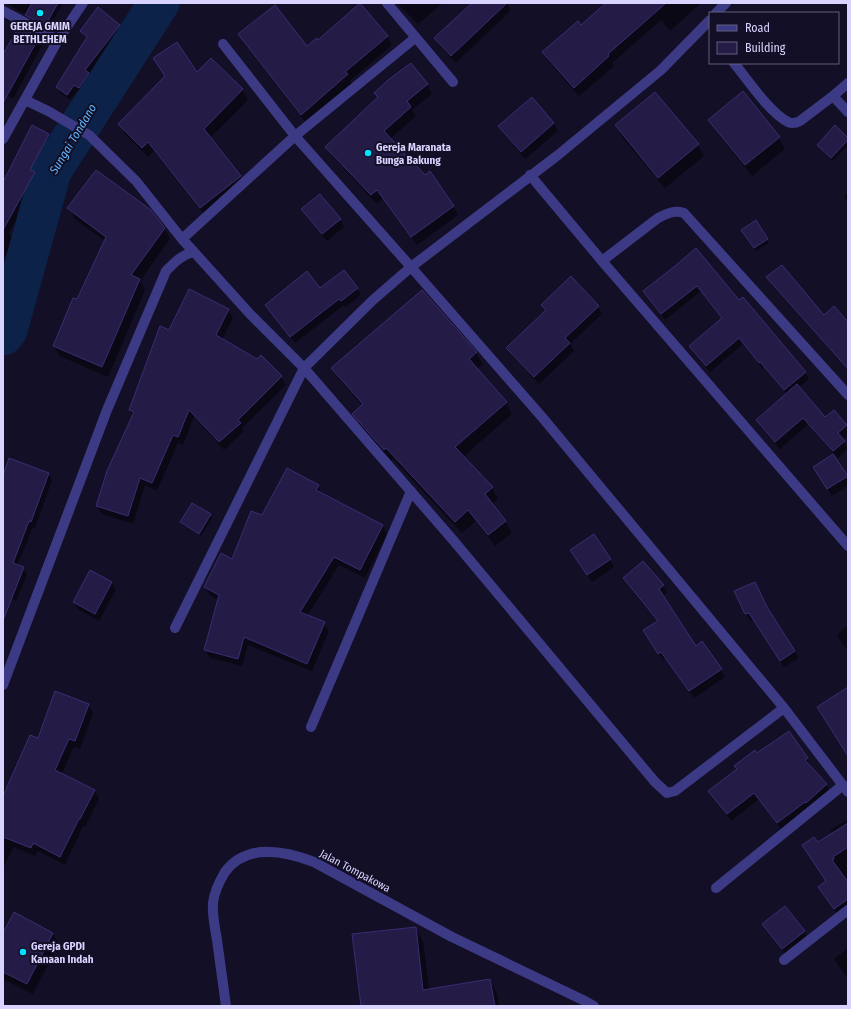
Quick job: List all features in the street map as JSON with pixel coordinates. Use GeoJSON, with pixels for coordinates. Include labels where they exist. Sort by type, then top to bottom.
{"type":"FeatureCollection","features":[{"type":"Feature","properties":{"kind":"street"},"geometry":{"type":"LineString","coordinates":[[3,139],[58,40],[83,3]]}},
{"type":"Feature","properties":{"kind":"street"},"geometry":{"type":"LineString","coordinates":[[387,3],[453,82]]}},
{"type":"Feature","properties":{"kind":"street"},"geometry":{"type":"LineString","coordinates":[[717,12],[726,3]]}},
{"type":"Feature","properties":{"kind":"street"},"geometry":{"type":"LineString","coordinates":[[3,11],[58,40]]}},
{"type":"Feature","properties":{"kind":"street"},"geometry":{"type":"LineString","coordinates":[[175,628],[304,368],[373,300],[412,267],[558,155],[661,70],[708,26]]}},
{"type":"Feature","properties":{"kind":"street"},"geometry":{"type":"LineString","coordinates":[[182,239],[295,136],[415,38]]}},
{"type":"Feature","properties":{"kind":"street"},"geometry":{"type":"LineString","coordinates":[[223,44],[295,136],[412,267],[542,417],[784,708],[845,788],[716,888]]}},
{"type":"Feature","properties":{"kind":"street"},"geometry":{"type":"LineString","coordinates":[[735,64],[769,106],[788,122],[796,123],[800,121],[848,83]]}},
{"type":"Feature","properties":{"kind":"street"},"geometry":{"type":"LineString","coordinates":[[833,96],[848,112]]}},
{"type":"Feature","properties":{"kind":"street"},"geometry":{"type":"LineString","coordinates":[[25,100],[48,111],[88,135],[136,181],[182,239],[250,314],[304,368],[412,491],[655,782],[667,793],[676,791],[784,708]]}},
{"type":"Feature","properties":{"kind":"street"},"geometry":{"type":"LineString","coordinates":[[530,176],[848,546]]}},
{"type":"Feature","properties":{"kind":"street"},"geometry":{"type":"LineString","coordinates":[[602,261],[668,212],[676,211],[684,213],[848,394]]}},
{"type":"Feature","properties":{"kind":"street"},"geometry":{"type":"LineString","coordinates":[[3,685],[107,410],[150,307],[166,272],[178,258],[185,254],[194,252]]}},
{"type":"Feature","properties":{"kind":"street"},"geometry":{"type":"LineString","coordinates":[[311,727],[412,491]]}},
{"type":"Feature","properties":{"kind":"street","name":"Jalan Tompakowa"},"geometry":{"type":"LineString","coordinates":[[226,1006],[213,914],[215,894],[225,873],[240,857],[250,853],[267,852],[295,855],[314,862],[452,937],[594,1006]]}},
{"type":"Feature","properties":{"kind":"street"},"geometry":{"type":"LineString","coordinates":[[784,960],[848,910]]}},
{"type":"Feature","properties":{"kind":"building","name":"GEREJA GMIM BETHLEHEM"},"geometry":{"type":"Polygon","coordinates":[[[32,3],[58,3],[45,26],[25,15],[32,3]]]}},
{"type":"Feature","properties":{"kind":"building"},"geometry":{"type":"Polygon","coordinates":[[[360,3],[388,36],[345,72],[348,74],[301,115],[238,34],[275,5],[307,46],[317,38],[318,40],[360,3]]]}},
{"type":"Feature","properties":{"kind":"building"},"geometry":{"type":"Polygon","coordinates":[[[472,3],[507,3],[451,56],[434,38],[472,3]]]}},
{"type":"Feature","properties":{"kind":"building"},"geometry":{"type":"Polygon","coordinates":[[[606,3],[666,3],[608,54],[609,56],[574,88],[542,52],[578,21],[581,25],[606,3]]]}},
{"type":"Feature","properties":{"kind":"building"},"geometry":{"type":"Polygon","coordinates":[[[98,7],[120,25],[85,70],[89,73],[79,88],[74,85],[67,95],[56,87],[87,37],[80,31],[98,7]]]}},
{"type":"Feature","properties":{"kind":"building"},"geometry":{"type":"Polygon","coordinates":[[[19,27],[39,37],[3,103],[3,54],[19,27]]]}},
{"type":"Feature","properties":{"kind":"building"},"geometry":{"type":"Polygon","coordinates":[[[177,42],[197,72],[211,58],[243,89],[204,129],[241,176],[200,208],[148,142],[142,148],[118,124],[165,76],[153,58],[177,42]]]}},
{"type":"Feature","properties":{"kind":"building"},"geometry":{"type":"Polygon","coordinates":[[[411,63],[428,84],[407,101],[411,107],[384,131],[425,175],[430,171],[454,206],[411,237],[377,190],[371,195],[325,147],[378,97],[374,93],[388,80],[411,63]]]}},
{"type":"Feature","properties":{"kind":"building"},"geometry":{"type":"Polygon","coordinates":[[[743,91],[780,137],[745,165],[708,120],[743,91]]]}},
{"type":"Feature","properties":{"kind":"building"},"geometry":{"type":"Polygon","coordinates":[[[655,92],[699,144],[658,178],[615,125],[655,92]]]}},
{"type":"Feature","properties":{"kind":"building"},"geometry":{"type":"Polygon","coordinates":[[[532,97],[554,123],[521,152],[498,126],[532,97]]]}},
{"type":"Feature","properties":{"kind":"building"},"geometry":{"type":"Polygon","coordinates":[[[32,125],[49,134],[30,170],[35,172],[3,230],[3,182],[32,125]]]}},
{"type":"Feature","properties":{"kind":"building"},"geometry":{"type":"Polygon","coordinates":[[[835,125],[848,138],[848,140],[831,158],[817,145],[835,125]]]}},
{"type":"Feature","properties":{"kind":"building"},"geometry":{"type":"Polygon","coordinates":[[[96,170],[151,210],[165,228],[131,275],[140,279],[102,367],[53,346],[73,298],[77,299],[106,237],[67,208],[96,170]]]}},
{"type":"Feature","properties":{"kind":"building"},"geometry":{"type":"Polygon","coordinates":[[[320,194],[341,219],[322,234],[301,209],[320,194]]]}},
{"type":"Feature","properties":{"kind":"building"},"geometry":{"type":"Polygon","coordinates":[[[756,220],[768,239],[754,248],[741,230],[756,220]]]}},
{"type":"Feature","properties":{"kind":"building"},"geometry":{"type":"Polygon","coordinates":[[[696,248],[739,300],[743,297],[806,372],[784,390],[760,362],[759,363],[739,338],[706,366],[689,346],[722,318],[697,286],[661,314],[643,291],[696,248]]]}},
{"type":"Feature","properties":{"kind":"building"},"geometry":{"type":"Polygon","coordinates":[[[782,265],[824,315],[834,306],[848,322],[848,369],[766,277],[782,265]]]}},
{"type":"Feature","properties":{"kind":"building"},"geometry":{"type":"Polygon","coordinates":[[[344,270],[358,288],[341,301],[339,299],[290,337],[265,305],[307,271],[320,288],[344,270]]]}},
{"type":"Feature","properties":{"kind":"building"},"geometry":{"type":"Polygon","coordinates":[[[571,276],[599,306],[565,338],[570,343],[534,377],[506,348],[546,310],[541,305],[571,276]]]}},
{"type":"Feature","properties":{"kind":"building"},"geometry":{"type":"Polygon","coordinates":[[[189,289],[229,309],[216,335],[257,359],[261,355],[282,376],[238,420],[241,423],[219,442],[189,410],[178,437],[173,435],[152,483],[140,478],[128,516],[96,506],[107,471],[134,412],[129,410],[160,326],[169,330],[189,289]]]}},
{"type":"Feature","properties":{"kind":"building"},"geometry":{"type":"Polygon","coordinates":[[[422,290],[477,352],[469,359],[507,402],[455,447],[493,487],[485,494],[506,521],[488,535],[468,510],[455,522],[386,448],[384,450],[352,414],[363,404],[331,368],[422,290]]]}},
{"type":"Feature","properties":{"kind":"building"},"geometry":{"type":"Polygon","coordinates":[[[797,384],[825,417],[834,410],[847,425],[838,433],[845,441],[833,451],[803,418],[775,442],[756,420],[797,384]]]}},
{"type":"Feature","properties":{"kind":"building"},"geometry":{"type":"Polygon","coordinates":[[[833,454],[848,476],[827,489],[813,467],[833,454]]]}},
{"type":"Feature","properties":{"kind":"building"},"geometry":{"type":"Polygon","coordinates":[[[9,458],[49,473],[31,522],[29,521],[13,563],[24,567],[4,618],[3,476],[9,458]]]}},
{"type":"Feature","properties":{"kind":"building"},"geometry":{"type":"Polygon","coordinates":[[[287,468],[319,485],[316,490],[383,525],[360,570],[334,557],[300,612],[325,622],[307,664],[244,637],[238,659],[204,650],[219,595],[204,587],[221,553],[232,559],[251,511],[262,515],[287,468]]]}},
{"type":"Feature","properties":{"kind":"building"},"geometry":{"type":"Polygon","coordinates":[[[192,503],[211,514],[199,534],[180,522],[192,503]]]}},
{"type":"Feature","properties":{"kind":"building"},"geometry":{"type":"Polygon","coordinates":[[[594,534],[611,559],[587,575],[570,550],[594,534]]]}},
{"type":"Feature","properties":{"kind":"building"},"geometry":{"type":"Polygon","coordinates":[[[643,561],[664,585],[659,589],[696,646],[702,641],[722,669],[689,691],[661,652],[658,654],[643,630],[658,621],[623,578],[643,561]]]}},
{"type":"Feature","properties":{"kind":"building"},"geometry":{"type":"Polygon","coordinates":[[[90,570],[112,582],[95,614],[73,602],[90,570]]]}},
{"type":"Feature","properties":{"kind":"building"},"geometry":{"type":"Polygon","coordinates":[[[755,582],[767,607],[795,651],[780,661],[749,613],[745,614],[734,591],[755,582]]]}},
{"type":"Feature","properties":{"kind":"building"},"geometry":{"type":"Polygon","coordinates":[[[848,687],[848,756],[817,707],[848,687]]]}},
{"type":"Feature","properties":{"kind":"building"},"geometry":{"type":"Polygon","coordinates":[[[55,691],[89,704],[75,741],[69,739],[55,770],[95,790],[60,857],[33,843],[31,848],[3,837],[3,796],[30,735],[38,738],[55,691]]]}},
{"type":"Feature","properties":{"kind":"building"},"geometry":{"type":"Polygon","coordinates":[[[789,731],[808,758],[805,760],[827,784],[806,803],[805,802],[777,823],[754,793],[727,814],[708,791],[737,769],[734,766],[755,750],[757,753],[789,731]]]}},
{"type":"Feature","properties":{"kind":"building"},"geometry":{"type":"Polygon","coordinates":[[[848,823],[848,847],[833,857],[834,859],[832,860],[848,882],[848,899],[834,909],[818,887],[826,881],[802,845],[814,837],[818,842],[848,823]]]}},
{"type":"Feature","properties":{"kind":"building"},"geometry":{"type":"Polygon","coordinates":[[[785,906],[805,931],[782,949],[762,924],[785,906]]]}},
{"type":"Feature","properties":{"kind":"building","name":"Gereja GPDI Kanaan Indah"},"geometry":{"type":"Polygon","coordinates":[[[14,912],[53,933],[27,984],[3,972],[3,933],[14,912]]]}},
{"type":"Feature","properties":{"kind":"building"},"geometry":{"type":"Polygon","coordinates":[[[416,927],[423,990],[490,979],[495,1006],[361,1006],[352,934],[416,927]]]}},
{"type":"Feature","properties":{"kind":"waterway","name":"Sungai Tondano"},"geometry":{"type":"LineString","coordinates":[[3,335],[7,330],[51,171],[159,3]]}},
{"type":"Feature","properties":{"kind":"place","name":"GEREJA GMIM BETHLEHEM"},"geometry":{"type":"Point","coordinates":[40,13]}},
{"type":"Feature","properties":{"kind":"place","name":"Gereja Maranata Bunga Bakung"},"geometry":{"type":"Point","coordinates":[368,153]}},
{"type":"Feature","properties":{"kind":"place","name":"Gereja GPDI Kanaan Indah"},"geometry":{"type":"Point","coordinates":[23,952]}}]}
